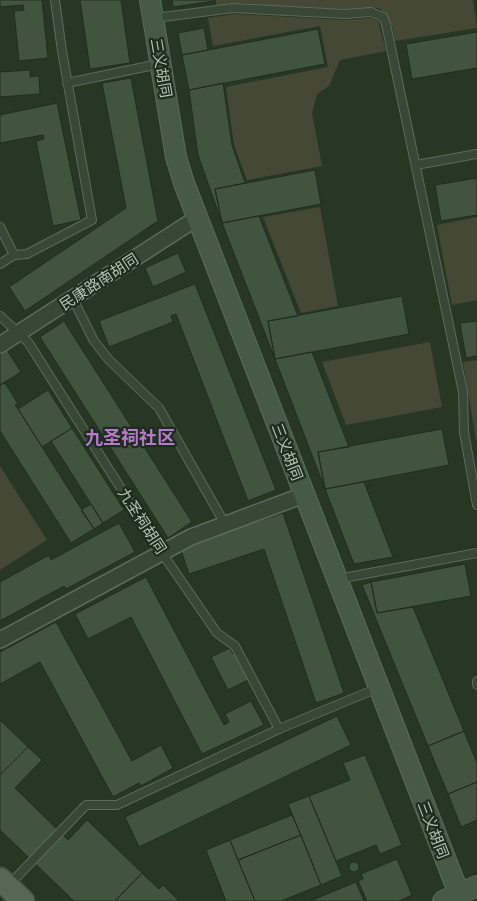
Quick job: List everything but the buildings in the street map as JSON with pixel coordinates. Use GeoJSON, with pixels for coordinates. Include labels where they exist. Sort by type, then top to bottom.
{"type":"FeatureCollection","features":[{"type":"Feature","properties":{"kind":"street","name":"三义胡同"},"geometry":{"type":"LineString","coordinates":[[151,9],[176,157],[196,218],[378,688],[451,898]]}},
{"type":"Feature","properties":{"kind":"street","name":"民康路南胡同"},"geometry":{"type":"LineString","coordinates":[[0,345],[19,335],[196,218]]}},
{"type":"Feature","properties":{"kind":"street"},"geometry":{"type":"LineString","coordinates":[[0,640],[191,537],[304,495]]}},
{"type":"Feature","properties":{"kind":"street"},"geometry":{"type":"LineString","coordinates":[[451,898],[477,886]]}},
{"type":"Feature","properties":{"kind":"lane"},"geometry":{"type":"LineString","coordinates":[[0,264],[14,255],[27,254],[92,220],[67,83],[55,0]]}},
{"type":"Feature","properties":{"kind":"lane"},"geometry":{"type":"LineString","coordinates":[[151,9],[233,8],[345,14],[377,13],[386,24],[463,392],[464,432],[477,505]]}},
{"type":"Feature","properties":{"kind":"lane"},"geometry":{"type":"LineString","coordinates":[[67,83],[161,64]]}},
{"type":"Feature","properties":{"kind":"lane"},"geometry":{"type":"LineString","coordinates":[[416,165],[477,154]]}},
{"type":"Feature","properties":{"kind":"lane"},"geometry":{"type":"LineString","coordinates":[[0,227],[14,255]]}},
{"type":"Feature","properties":{"kind":"lane"},"geometry":{"type":"LineString","coordinates":[[73,299],[99,348],[159,408],[225,524]]}},
{"type":"Feature","properties":{"kind":"lane","name":"九圣祠胡同"},"geometry":{"type":"LineString","coordinates":[[0,316],[28,342],[162,553],[217,633],[235,646],[279,729]]}},
{"type":"Feature","properties":{"kind":"lane"},"geometry":{"type":"LineString","coordinates":[[336,579],[477,552]]}},
{"type":"Feature","properties":{"kind":"lane"},"geometry":{"type":"LineString","coordinates":[[10,889],[86,805],[118,805],[279,729],[378,688]]}},
{"type":"Feature","properties":{"kind":"green space"},"geometry":{"type":"Polygon","coordinates":[[[216,0],[473,0],[477,28],[395,41],[391,23],[379,8],[345,9],[233,3],[216,5],[216,0]]]}},
{"type":"Feature","properties":{"kind":"green space"},"geometry":{"type":"Polygon","coordinates":[[[234,14],[345,20],[371,18],[378,21],[386,51],[340,60],[329,86],[317,94],[312,113],[322,166],[247,180],[234,145],[226,87],[328,67],[320,26],[213,46],[208,18],[234,14]]]}},
{"type":"Feature","properties":{"kind":"green space"},"geometry":{"type":"Polygon","coordinates":[[[320,207],[338,306],[301,313],[263,217],[320,207]]]}},
{"type":"Feature","properties":{"kind":"green space"},"geometry":{"type":"Polygon","coordinates":[[[477,217],[477,300],[452,305],[437,225],[477,217]]]}},
{"type":"Feature","properties":{"kind":"green space"},"geometry":{"type":"Polygon","coordinates":[[[430,342],[442,407],[346,425],[322,362],[430,342]]]}},
{"type":"Feature","properties":{"kind":"green space"},"geometry":{"type":"Polygon","coordinates":[[[477,360],[477,440],[476,440],[463,362],[477,360]]]}},
{"type":"Feature","properties":{"kind":"green space"},"geometry":{"type":"Polygon","coordinates":[[[0,466],[47,540],[0,570],[0,466]]]}},
{"type":"Feature","properties":{"kind":"district","name":"九圣祠社区"},"geometry":{"type":"Point","coordinates":[130,438]}}]}
